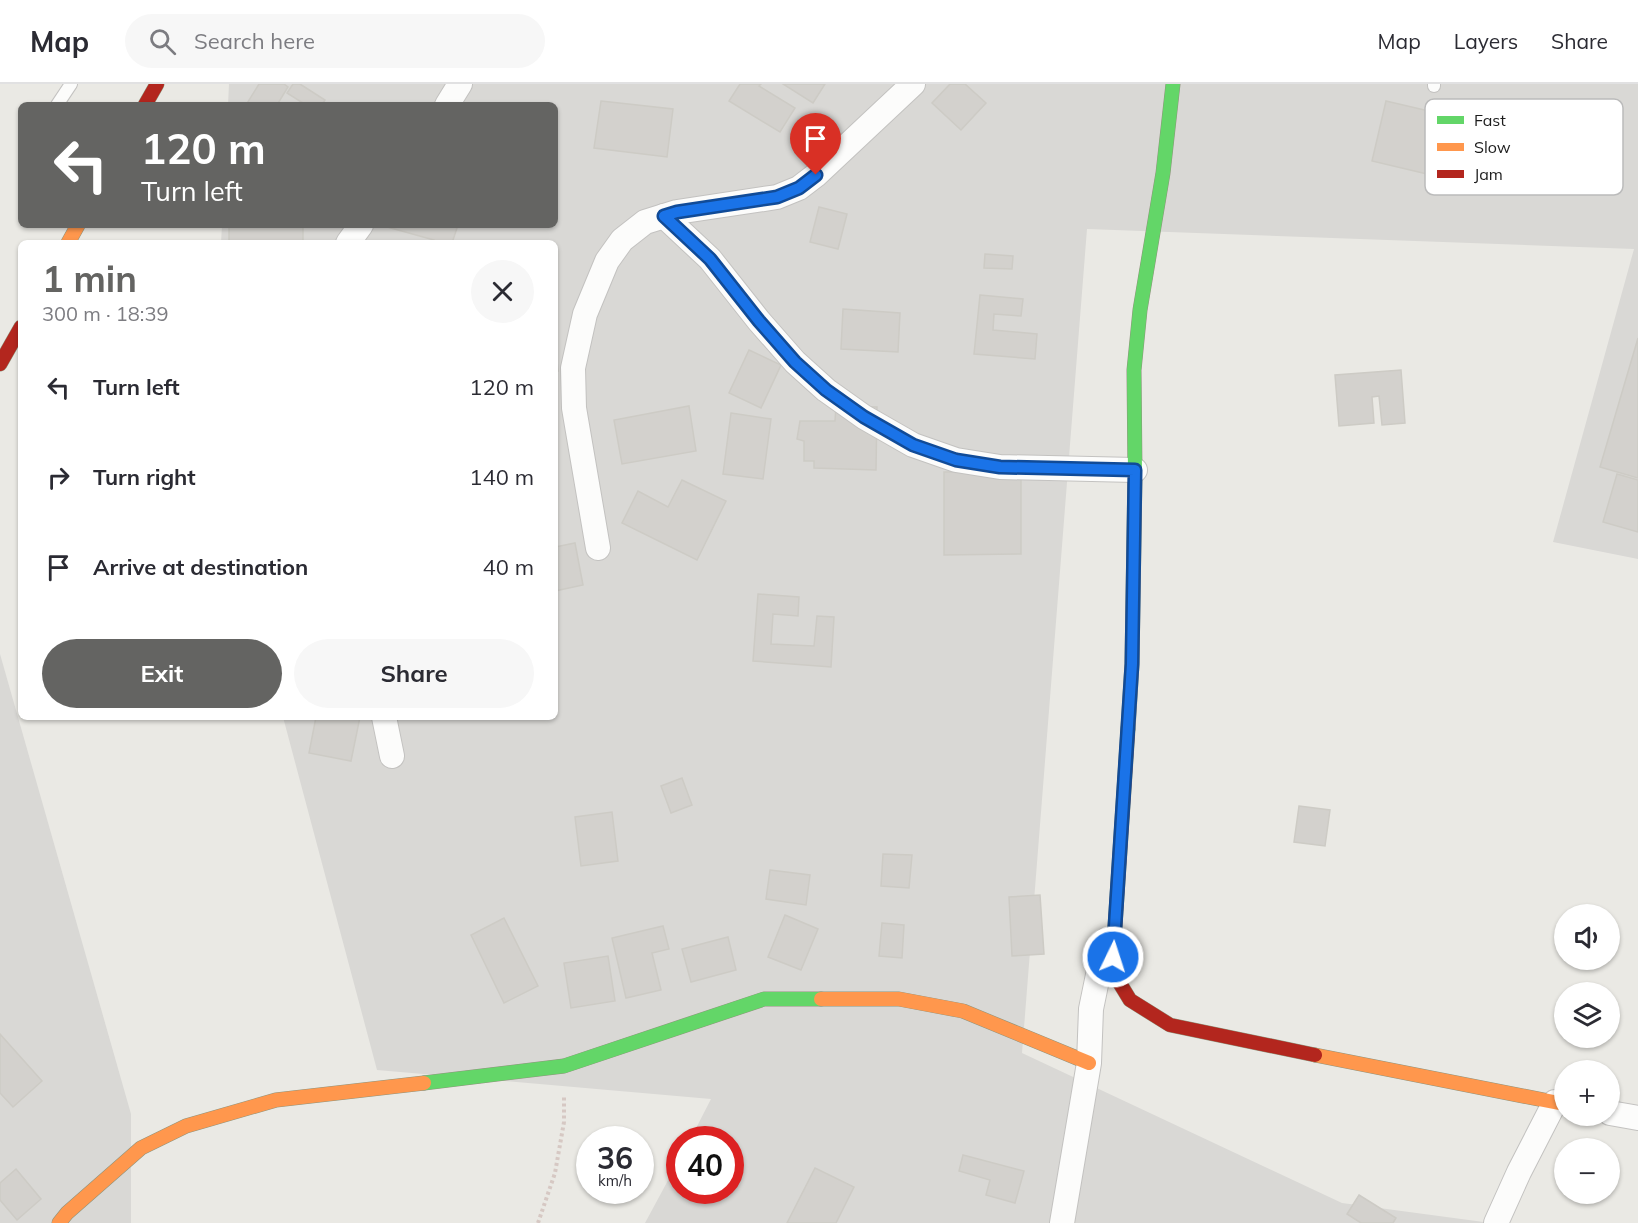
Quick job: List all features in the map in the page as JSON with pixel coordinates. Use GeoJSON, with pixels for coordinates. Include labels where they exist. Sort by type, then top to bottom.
{"type":"FeatureCollection","features":[{"type":"Feature","properties":{"kind":"main road"},"geometry":{"type":"LineString","coordinates":[[147,102],[158,84]]}},
{"type":"Feature","properties":{"kind":"main road"},"geometry":{"type":"LineString","coordinates":[[1173,84],[1162,173],[1140,310],[1134,370],[1132,664],[1113,957],[1116,977],[1130,1000],[1170,1025],[1554,1102]]}},
{"type":"Feature","properties":{"kind":"main road"},"geometry":{"type":"LineString","coordinates":[[0,364],[18,332]]}},
{"type":"Feature","properties":{"kind":"main road"},"geometry":{"type":"LineString","coordinates":[[59,1223],[67,1213],[141,1148],[186,1126],[276,1100],[564,1065],[764,999],[899,999],[963,1011],[1089,1063]]}},
{"type":"Feature","properties":{"kind":"street"},"geometry":{"type":"LineString","coordinates":[[449,102],[460,84]]}},
{"type":"Feature","properties":{"kind":"street"},"geometry":{"type":"LineString","coordinates":[[598,548],[574,408],[573,368],[585,314],[607,261],[622,240],[645,222],[677,212],[777,197],[799,188],[816,175],[913,84]]}},
{"type":"Feature","properties":{"kind":"street"},"geometry":{"type":"LineString","coordinates":[[664,216],[710,259],[795,362],[826,390],[864,417],[913,445],[956,460],[1000,467],[1135,470]]}},
{"type":"Feature","properties":{"kind":"street"},"geometry":{"type":"LineString","coordinates":[[385,720],[392,756]]}},
{"type":"Feature","properties":{"kind":"street"},"geometry":{"type":"LineString","coordinates":[[1062,1223],[1089,1063],[1091,1009],[1117,894]]}},
{"type":"Feature","properties":{"kind":"street"},"geometry":{"type":"LineString","coordinates":[[1496,1223],[1519,1172],[1554,1113]]}},
{"type":"Feature","properties":{"kind":"street"},"geometry":{"type":"LineString","coordinates":[[1620,1115],[1638,1118]]}},
{"type":"Feature","properties":{"kind":"lane"},"geometry":{"type":"LineString","coordinates":[[59,102],[71,84]]}},
{"type":"Feature","properties":{"kind":"path"},"geometry":{"type":"LineString","coordinates":[[538,1223],[555,1173],[564,1122],[564,1065]]}},
{"type":"Feature","properties":{"kind":"shaded area"},"geometry":{"type":"Polygon","coordinates":[[[229,84],[1638,84],[1638,559],[1553,542],[1634,249],[1087,229],[1022,1053],[1342,1203],[1491,1223],[645,1223],[666,1184],[666,1204],[744,1204],[744,1126],[697,1126],[711,1099],[377,1070],[284,720],[558,720],[558,240],[221,240],[222,228],[558,228],[558,102],[228,102],[229,84]]]}},
{"type":"Feature","properties":{"kind":"shaded area"},"geometry":{"type":"Polygon","coordinates":[[[0,654],[131,1114],[131,1223],[0,1223],[0,654]]]}},
{"type":"Feature","properties":{"kind":"building"},"geometry":{"type":"Polygon","coordinates":[[[259,84],[284,84],[288,87],[279,102],[248,102],[259,84]]]}},
{"type":"Feature","properties":{"kind":"building"},"geometry":{"type":"Polygon","coordinates":[[[293,84],[300,84],[325,100],[324,102],[301,102],[287,93],[293,84]]]}},
{"type":"Feature","properties":{"kind":"building"},"geometry":{"type":"Polygon","coordinates":[[[740,84],[761,84],[759,86],[795,108],[780,132],[729,101],[740,84]]]}},
{"type":"Feature","properties":{"kind":"building"},"geometry":{"type":"Polygon","coordinates":[[[783,84],[825,84],[813,103],[783,84]]]}},
{"type":"Feature","properties":{"kind":"building"},"geometry":{"type":"Polygon","coordinates":[[[950,84],[965,84],[986,103],[961,130],[932,103],[950,84]]]}},
{"type":"Feature","properties":{"kind":"building"},"geometry":{"type":"Polygon","coordinates":[[[601,101],[673,109],[667,157],[594,148],[601,101]]]}},
{"type":"Feature","properties":{"kind":"building"},"geometry":{"type":"Polygon","coordinates":[[[1386,101],[1425,110],[1425,174],[1372,161],[1386,101]]]}},
{"type":"Feature","properties":{"kind":"building"},"geometry":{"type":"Polygon","coordinates":[[[819,207],[847,214],[838,249],[810,242],[819,207]]]}},
{"type":"Feature","properties":{"kind":"building"},"geometry":{"type":"Polygon","coordinates":[[[229,228],[303,228],[303,240],[229,240],[229,228]]]}},
{"type":"Feature","properties":{"kind":"building"},"geometry":{"type":"Polygon","coordinates":[[[391,228],[457,228],[453,240],[434,240],[391,228]]]}},
{"type":"Feature","properties":{"kind":"building"},"geometry":{"type":"Polygon","coordinates":[[[985,254],[1013,256],[1012,269],[984,268],[985,254]]]}},
{"type":"Feature","properties":{"kind":"building"},"geometry":{"type":"Polygon","coordinates":[[[980,295],[1023,299],[1021,316],[994,314],[993,330],[1037,334],[1035,359],[974,354],[980,295]]]}},
{"type":"Feature","properties":{"kind":"building"},"geometry":{"type":"Polygon","coordinates":[[[843,309],[900,313],[898,352],[841,349],[843,309]]]}},
{"type":"Feature","properties":{"kind":"building"},"geometry":{"type":"Polygon","coordinates":[[[1638,338],[1638,478],[1600,467],[1638,338]]]}},
{"type":"Feature","properties":{"kind":"building"},"geometry":{"type":"Polygon","coordinates":[[[749,350],[781,365],[761,408],[729,393],[749,350]]]}},
{"type":"Feature","properties":{"kind":"building"},"geometry":{"type":"Polygon","coordinates":[[[1401,370],[1405,423],[1382,425],[1379,396],[1372,397],[1374,423],[1339,426],[1335,375],[1401,370]]]}},
{"type":"Feature","properties":{"kind":"building"},"geometry":{"type":"Polygon","coordinates":[[[689,406],[696,451],[622,464],[614,420],[689,406]]]}},
{"type":"Feature","properties":{"kind":"building"},"geometry":{"type":"Polygon","coordinates":[[[836,406],[877,407],[876,470],[814,468],[814,461],[804,461],[804,441],[797,439],[800,421],[835,421],[836,406]]]}},
{"type":"Feature","properties":{"kind":"building"},"geometry":{"type":"Polygon","coordinates":[[[731,413],[771,419],[763,479],[723,474],[731,413]]]}},
{"type":"Feature","properties":{"kind":"building"},"geometry":{"type":"Polygon","coordinates":[[[1021,471],[1021,554],[944,555],[944,472],[1021,471]]]}},
{"type":"Feature","properties":{"kind":"building"},"geometry":{"type":"Polygon","coordinates":[[[1617,474],[1638,480],[1638,532],[1603,522],[1617,474]]]}},
{"type":"Feature","properties":{"kind":"building"},"geometry":{"type":"Polygon","coordinates":[[[682,480],[726,501],[697,560],[622,523],[638,491],[668,507],[682,480]]]}},
{"type":"Feature","properties":{"kind":"building"},"geometry":{"type":"Polygon","coordinates":[[[575,543],[583,585],[558,590],[558,546],[575,543]]]}},
{"type":"Feature","properties":{"kind":"building"},"geometry":{"type":"Polygon","coordinates":[[[758,594],[799,597],[798,616],[773,614],[771,644],[814,646],[817,616],[834,617],[831,667],[753,661],[758,594]]]}},
{"type":"Feature","properties":{"kind":"building"},"geometry":{"type":"Polygon","coordinates":[[[315,720],[359,720],[351,761],[309,753],[315,720]]]}},
{"type":"Feature","properties":{"kind":"building"},"geometry":{"type":"Polygon","coordinates":[[[682,778],[692,805],[671,813],[661,786],[682,778]]]}},
{"type":"Feature","properties":{"kind":"building"},"geometry":{"type":"Polygon","coordinates":[[[1299,806],[1330,810],[1325,846],[1294,842],[1299,806]]]}},
{"type":"Feature","properties":{"kind":"building"},"geometry":{"type":"Polygon","coordinates":[[[612,812],[618,861],[581,866],[575,817],[612,812]]]}},
{"type":"Feature","properties":{"kind":"building"},"geometry":{"type":"Polygon","coordinates":[[[883,854],[912,855],[909,888],[881,886],[883,854]]]}},
{"type":"Feature","properties":{"kind":"building"},"geometry":{"type":"Polygon","coordinates":[[[770,870],[810,875],[806,905],[766,899],[770,870]]]}},
{"type":"Feature","properties":{"kind":"building"},"geometry":{"type":"Polygon","coordinates":[[[1040,895],[1044,954],[1012,956],[1009,897],[1040,895]]]}},
{"type":"Feature","properties":{"kind":"building"},"geometry":{"type":"Polygon","coordinates":[[[785,915],[818,929],[801,970],[768,957],[785,915]]]}},
{"type":"Feature","properties":{"kind":"building"},"geometry":{"type":"Polygon","coordinates":[[[504,918],[538,986],[504,1003],[471,935],[504,918]]]}},
{"type":"Feature","properties":{"kind":"building"},"geometry":{"type":"Polygon","coordinates":[[[882,923],[904,925],[902,958],[879,956],[882,923]]]}},
{"type":"Feature","properties":{"kind":"building"},"geometry":{"type":"Polygon","coordinates":[[[663,926],[669,949],[652,953],[661,990],[626,998],[612,938],[663,926]]]}},
{"type":"Feature","properties":{"kind":"building"},"geometry":{"type":"Polygon","coordinates":[[[728,937],[736,970],[691,982],[682,949],[728,937]]]}},
{"type":"Feature","properties":{"kind":"building"},"geometry":{"type":"Polygon","coordinates":[[[608,956],[615,1001],[571,1008],[564,963],[608,956]]]}},
{"type":"Feature","properties":{"kind":"building"},"geometry":{"type":"Polygon","coordinates":[[[0,1034],[42,1081],[13,1107],[0,1093],[0,1034]]]}},
{"type":"Feature","properties":{"kind":"building"},"geometry":{"type":"Polygon","coordinates":[[[963,1155],[1024,1171],[1015,1203],[986,1195],[990,1180],[959,1171],[963,1155]]]}},
{"type":"Feature","properties":{"kind":"building"},"geometry":{"type":"Polygon","coordinates":[[[815,1168],[854,1187],[836,1223],[787,1223],[815,1168]]]}},
{"type":"Feature","properties":{"kind":"building"},"geometry":{"type":"Polygon","coordinates":[[[16,1169],[41,1199],[17,1220],[0,1200],[0,1183],[16,1169]]]}},
{"type":"Feature","properties":{"kind":"building"},"geometry":{"type":"Polygon","coordinates":[[[1359,1195],[1396,1218],[1393,1223],[1361,1223],[1347,1214],[1359,1195]]]}},
{"type":"Feature","properties":{"kind":"traffic: fast"},"geometry":{"type":"LineString","coordinates":[[1135,473],[1134,370],[1140,310],[1163,173],[1173,84]]}},
{"type":"Feature","properties":{"kind":"traffic: fast"},"geometry":{"type":"LineString","coordinates":[[424,1083],[564,1066],[764,999],[821,999]]}},
{"type":"Feature","properties":{"kind":"traffic: slow"},"geometry":{"type":"LineString","coordinates":[[70,240],[76,228]]}},
{"type":"Feature","properties":{"kind":"traffic: slow"},"geometry":{"type":"LineString","coordinates":[[1128,729],[1132,664],[1135,473]]}},
{"type":"Feature","properties":{"kind":"traffic: slow"},"geometry":{"type":"LineString","coordinates":[[821,999],[899,999],[963,1011],[1089,1063]]}},
{"type":"Feature","properties":{"kind":"traffic: slow"},"geometry":{"type":"LineString","coordinates":[[1315,1055],[1554,1102]]}},
{"type":"Feature","properties":{"kind":"traffic: slow"},"geometry":{"type":"LineString","coordinates":[[59,1223],[67,1213],[141,1148],[186,1126],[276,1100],[424,1083]]}},
{"type":"Feature","properties":{"kind":"traffic: jam"},"geometry":{"type":"LineString","coordinates":[[147,102],[157,84]]}},
{"type":"Feature","properties":{"kind":"traffic: jam"},"geometry":{"type":"LineString","coordinates":[[0,364],[18,332]]}},
{"type":"Feature","properties":{"kind":"traffic: jam"},"geometry":{"type":"LineString","coordinates":[[1128,729],[1113,957],[1116,977],[1130,1000],[1170,1025],[1315,1055]]}},
{"type":"Feature","properties":{"kind":"route"},"geometry":{"type":"LineString","coordinates":[[816,175],[799,188],[777,197],[664,216],[710,259],[795,362],[826,390],[864,417],[913,445],[956,460],[1000,467],[1135,470],[1132,664],[1113,957]]}}]}
